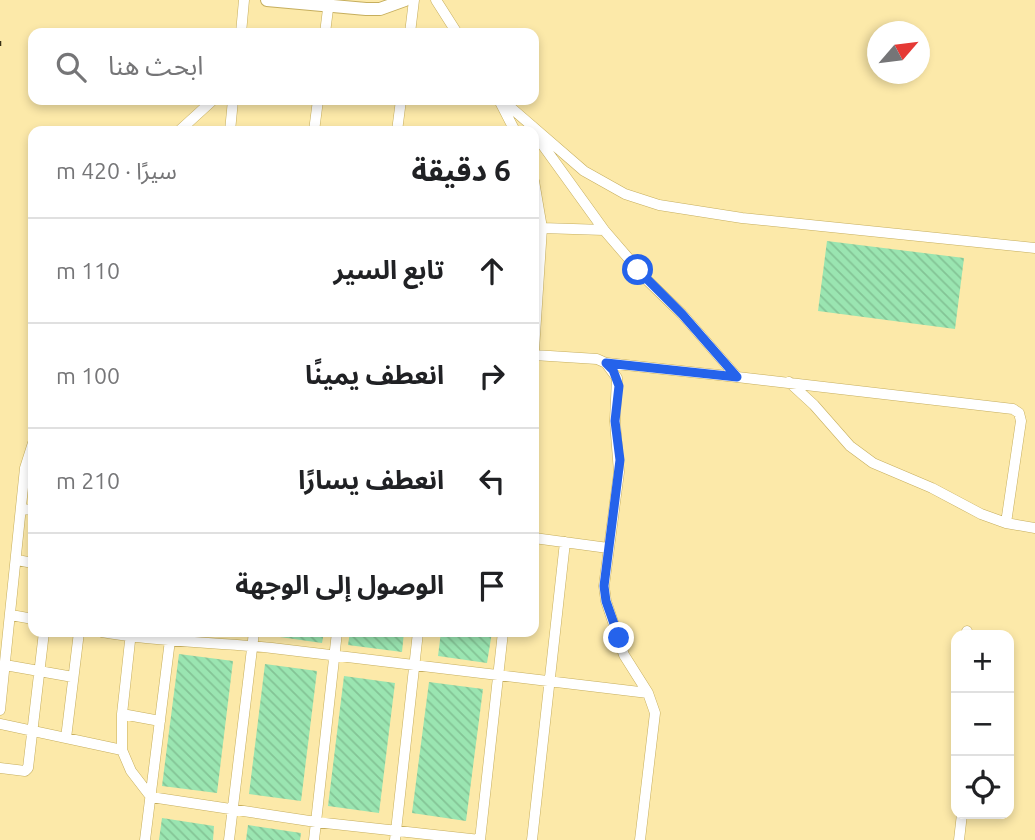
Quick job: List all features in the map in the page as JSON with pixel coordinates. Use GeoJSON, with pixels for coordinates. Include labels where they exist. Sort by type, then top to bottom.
{"type":"FeatureCollection","features":[{"type":"Feature","properties":{"kind":"main road"},"geometry":{"type":"LineString","coordinates":[[267,0],[380,9],[405,0]]}},
{"type":"Feature","properties":{"kind":"street"},"geometry":{"type":"LineString","coordinates":[[241,28],[244,0]]}},
{"type":"Feature","properties":{"kind":"street"},"geometry":{"type":"LineString","coordinates":[[411,28],[414,0]]}},
{"type":"Feature","properties":{"kind":"street"},"geometry":{"type":"LineString","coordinates":[[436,0],[454,28]]}},
{"type":"Feature","properties":{"kind":"street"},"geometry":{"type":"LineString","coordinates":[[326,28],[329,3]]}},
{"type":"Feature","properties":{"kind":"street"},"geometry":{"type":"LineString","coordinates":[[184,126],[208,105]]}},
{"type":"Feature","properties":{"kind":"street"},"geometry":{"type":"LineString","coordinates":[[230,126],[233,105]]}},
{"type":"Feature","properties":{"kind":"street"},"geometry":{"type":"LineString","coordinates":[[315,126],[317,105]]}},
{"type":"Feature","properties":{"kind":"street"},"geometry":{"type":"LineString","coordinates":[[398,126],[400,105]]}},
{"type":"Feature","properties":{"kind":"street"},"geometry":{"type":"LineString","coordinates":[[502,105],[512,126]]}},
{"type":"Feature","properties":{"kind":"street"},"geometry":{"type":"LineString","coordinates":[[505,105],[528,126]]}},
{"type":"Feature","properties":{"kind":"street"},"geometry":{"type":"LineString","coordinates":[[539,135],[598,180],[625,194],[659,205],[742,218],[1035,248]]}},
{"type":"Feature","properties":{"kind":"street"},"geometry":{"type":"LineString","coordinates":[[539,140],[604,230],[737,377]]}},
{"type":"Feature","properties":{"kind":"street"},"geometry":{"type":"LineString","coordinates":[[539,210],[542,228],[539,274]]}},
{"type":"Feature","properties":{"kind":"street"},"geometry":{"type":"LineString","coordinates":[[542,228],[604,230]]}},
{"type":"Feature","properties":{"kind":"street"},"geometry":{"type":"LineString","coordinates":[[539,355],[586,358],[606,363],[788,381],[1013,409],[1019,413],[1021,421],[1006,523]]}},
{"type":"Feature","properties":{"kind":"street"},"geometry":{"type":"LineString","coordinates":[[606,363],[613,370],[619,386],[615,421],[620,460],[603,577],[606,601],[624,654],[654,706],[655,719],[640,840]]}},
{"type":"Feature","properties":{"kind":"street"},"geometry":{"type":"LineString","coordinates":[[788,381],[814,405],[850,446],[880,467],[932,488],[981,514],[1006,523],[1035,528]]}},
{"type":"Feature","properties":{"kind":"street"},"geometry":{"type":"LineString","coordinates":[[0,710],[28,460]]}},
{"type":"Feature","properties":{"kind":"street"},"geometry":{"type":"LineString","coordinates":[[22,509],[28,510]]}},
{"type":"Feature","properties":{"kind":"street"},"geometry":{"type":"LineString","coordinates":[[539,539],[608,548]]}},
{"type":"Feature","properties":{"kind":"street"},"geometry":{"type":"LineString","coordinates":[[532,840],[565,542]]}},
{"type":"Feature","properties":{"kind":"street"},"geometry":{"type":"LineString","coordinates":[[17,560],[28,562]]}},
{"type":"Feature","properties":{"kind":"street"},"geometry":{"type":"LineString","coordinates":[[11,615],[28,618]]}},
{"type":"Feature","properties":{"kind":"street"},"geometry":{"type":"LineString","coordinates":[[0,768],[25,771],[28,768],[43,637]]}},
{"type":"Feature","properties":{"kind":"street"},"geometry":{"type":"LineString","coordinates":[[66,738],[78,637]]}},
{"type":"Feature","properties":{"kind":"street"},"geometry":{"type":"LineString","coordinates":[[130,637],[122,714],[122,750],[131,771],[151,797],[396,835],[480,840],[502,637]]}},
{"type":"Feature","properties":{"kind":"street"},"geometry":{"type":"LineString","coordinates":[[145,840],[170,637]]}},
{"type":"Feature","properties":{"kind":"street"},"geometry":{"type":"LineString","coordinates":[[178,637],[648,693]]}},
{"type":"Feature","properties":{"kind":"street"},"geometry":{"type":"LineString","coordinates":[[229,840],[253,637]]}},
{"type":"Feature","properties":{"kind":"street"},"geometry":{"type":"LineString","coordinates":[[314,840],[336,637]]}},
{"type":"Feature","properties":{"kind":"street"},"geometry":{"type":"LineString","coordinates":[[396,835],[417,637]]}},
{"type":"Feature","properties":{"kind":"street"},"geometry":{"type":"LineString","coordinates":[[5,665],[73,677]]}},
{"type":"Feature","properties":{"kind":"street"},"geometry":{"type":"LineString","coordinates":[[122,714],[160,721]]}},
{"type":"Feature","properties":{"kind":"street"},"geometry":{"type":"LineString","coordinates":[[0,724],[122,750]]}},
{"type":"Feature","properties":{"kind":"street"},"geometry":{"type":"LineString","coordinates":[[959,840],[961,819]]}},
{"type":"Feature","properties":{"kind":"building"},"geometry":{"type":"Polygon","coordinates":[[[827,241],[964,258],[955,329],[818,311],[827,241]]]}},
{"type":"Feature","properties":{"kind":"building"},"geometry":{"type":"Polygon","coordinates":[[[280,637],[323,637],[322,643],[280,637]]]}},
{"type":"Feature","properties":{"kind":"building"},"geometry":{"type":"Polygon","coordinates":[[[349,637],[404,637],[402,652],[348,645],[349,637]]]}},
{"type":"Feature","properties":{"kind":"building"},"geometry":{"type":"Polygon","coordinates":[[[440,637],[491,637],[487,663],[438,656],[440,637]]]}},
{"type":"Feature","properties":{"kind":"building"},"geometry":{"type":"Polygon","coordinates":[[[179,654],[233,661],[217,793],[162,786],[179,654]]]}},
{"type":"Feature","properties":{"kind":"building"},"geometry":{"type":"Polygon","coordinates":[[[265,664],[317,671],[301,801],[249,794],[265,664]]]}},
{"type":"Feature","properties":{"kind":"building"},"geometry":{"type":"Polygon","coordinates":[[[344,676],[395,683],[379,813],[328,806],[344,676]]]}},
{"type":"Feature","properties":{"kind":"building"},"geometry":{"type":"Polygon","coordinates":[[[429,682],[483,689],[466,821],[412,813],[429,682]]]}},
{"type":"Feature","properties":{"kind":"building"},"geometry":{"type":"Polygon","coordinates":[[[162,818],[214,826],[213,840],[159,840],[162,818]]]}},
{"type":"Feature","properties":{"kind":"building"},"geometry":{"type":"Polygon","coordinates":[[[248,825],[301,833],[300,840],[246,840],[248,825]]]}},
{"type":"Feature","properties":{"kind":"railway"},"geometry":{"type":"LineString","coordinates":[[0,41],[0,46]]}},
{"type":"Feature","properties":{"kind":"route"},"geometry":{"type":"LineString","coordinates":[[619,638],[604,594],[603,577],[620,460],[615,431],[619,386],[613,370],[606,363],[737,377],[682,314],[638,270]]}}]}
